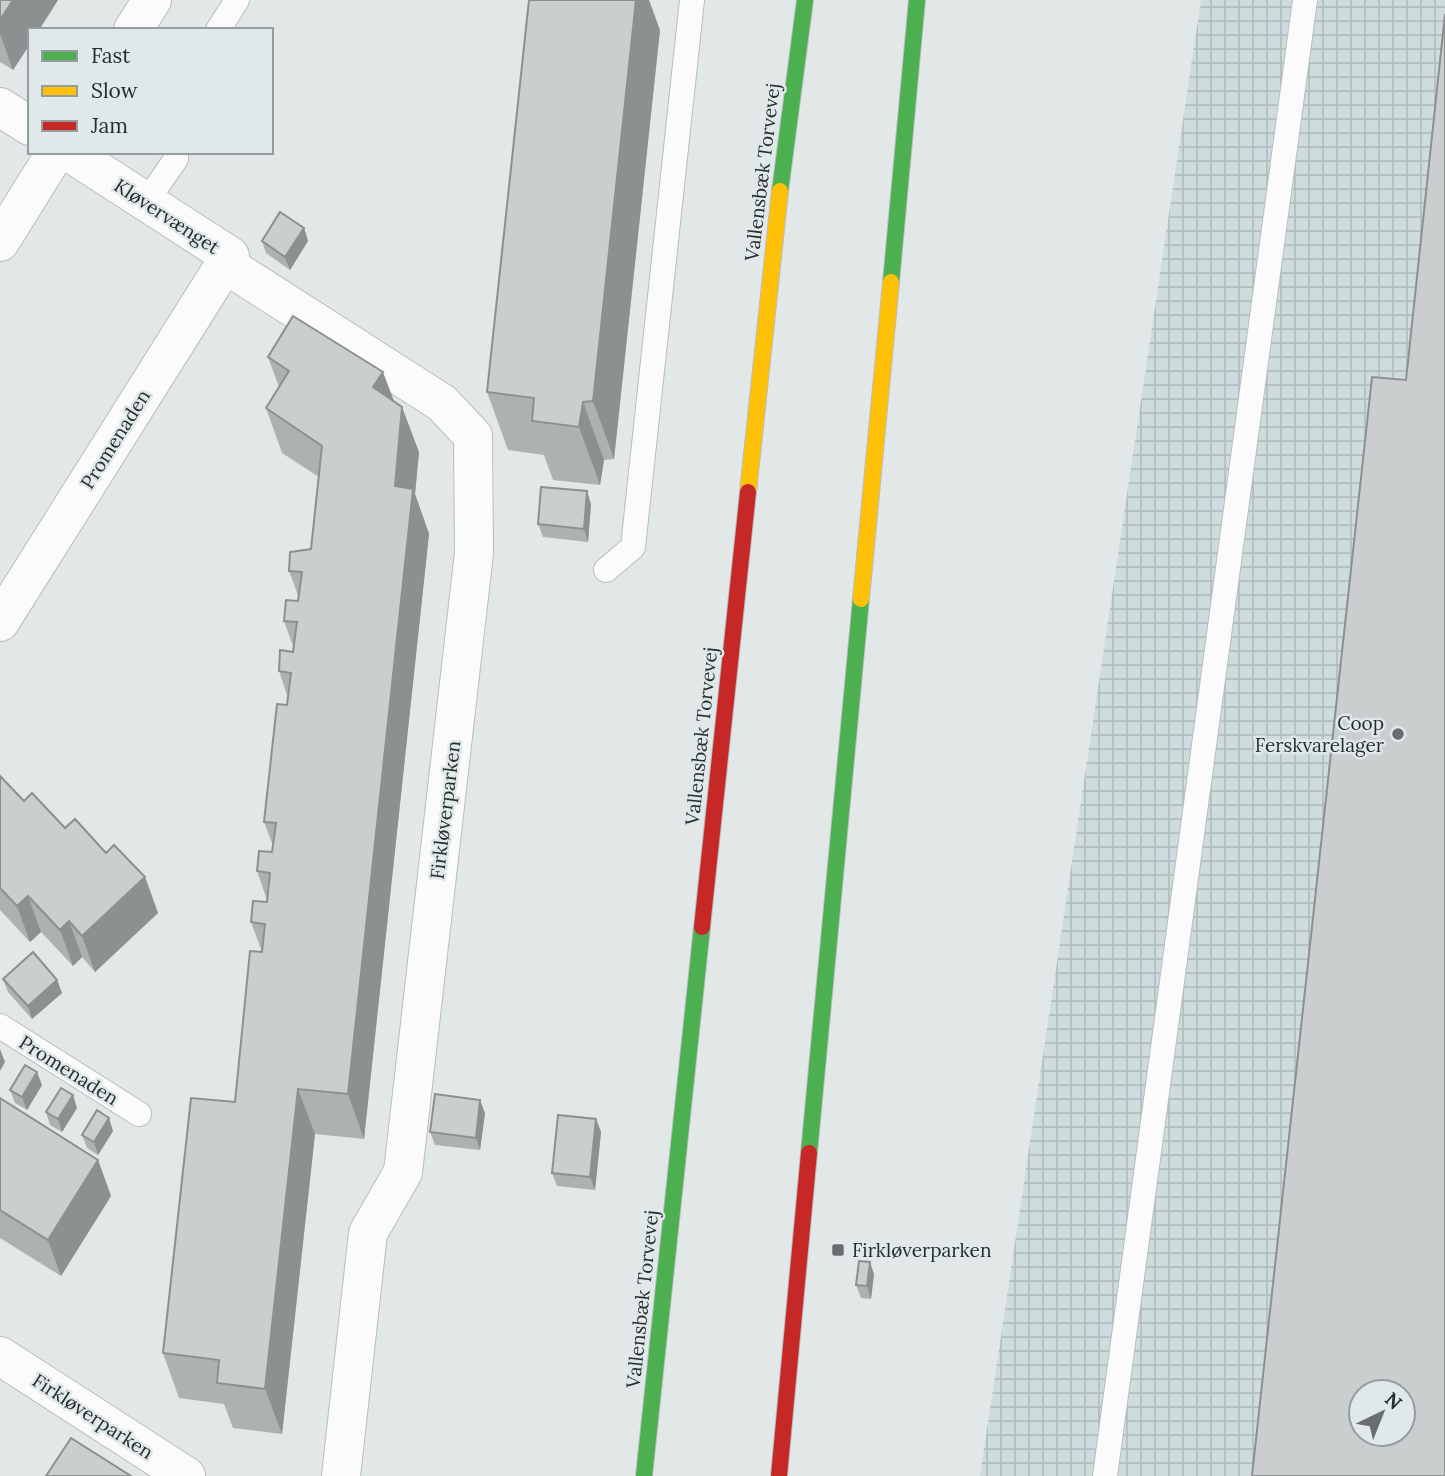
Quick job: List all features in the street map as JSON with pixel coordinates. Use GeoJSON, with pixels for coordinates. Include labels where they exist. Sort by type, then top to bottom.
{"type":"FeatureCollection","features":[{"type":"Feature","properties":{"kind":"street"},"geometry":{"type":"LineString","coordinates":[[134,28],[152,0]]}},
{"type":"Feature","properties":{"kind":"street","name":"Vallensbæk Torvevej"},"geometry":{"type":"LineString","coordinates":[[644,1476],[783,157],[805,0]]}},
{"type":"Feature","properties":{"kind":"street"},"geometry":{"type":"LineString","coordinates":[[779,1476],[917,0]]}},
{"type":"Feature","properties":{"kind":"street"},"geometry":{"type":"LineString","coordinates":[[0,107],[28,125]]}},
{"type":"Feature","properties":{"kind":"street"},"geometry":{"type":"LineString","coordinates":[[0,242],[55,154]]}},
{"type":"Feature","properties":{"kind":"street","name":"Kløvervænget"},"geometry":{"type":"LineString","coordinates":[[72,154],[228,260]]}},
{"type":"Feature","properties":{"kind":"street","name":"Promenaden"},"geometry":{"type":"LineString","coordinates":[[0,622],[228,260]]}},
{"type":"Feature","properties":{"kind":"street","name":"Firkløverparken"},"geometry":{"type":"LineString","coordinates":[[228,260],[442,403],[473,436],[474,552],[403,1172],[368,1233],[341,1476]]}},
{"type":"Feature","properties":{"kind":"street","name":"Firkløverparken"},"geometry":{"type":"LineString","coordinates":[[0,1356],[186,1476]]}},
{"type":"Feature","properties":{"kind":"lane"},"geometry":{"type":"LineString","coordinates":[[219,28],[237,0]]}},
{"type":"Feature","properties":{"kind":"lane"},"geometry":{"type":"LineString","coordinates":[[606,570],[634,547],[692,0]]}},
{"type":"Feature","properties":{"kind":"lane"},"geometry":{"type":"LineString","coordinates":[[1105,1476],[1305,0]]}},
{"type":"Feature","properties":{"kind":"lane"},"geometry":{"type":"LineString","coordinates":[[146,202],[176,159],[176,154]]}},
{"type":"Feature","properties":{"kind":"lane","name":"Promenaden"},"geometry":{"type":"LineString","coordinates":[[0,1026],[139,1114]]}},
{"type":"Feature","properties":{"kind":"shaded area"},"geometry":{"type":"Polygon","coordinates":[[[1201,0],[1445,0],[1445,1476],[980,1476],[1201,0]]]}},
{"type":"Feature","properties":{"kind":"building"},"geometry":{"type":"Polygon","coordinates":[[[0,0],[13,0],[0,20],[0,0]]]}},
{"type":"Feature","properties":{"kind":"building"},"geometry":{"type":"Polygon","coordinates":[[[529,0],[636,0],[593,401],[583,402],[579,427],[532,421],[534,398],[487,392],[529,0]]]}},
{"type":"Feature","properties":{"kind":"building","name":"Coop Ferskvarelager"},"geometry":{"type":"Polygon","coordinates":[[[1445,14],[1445,1476],[1252,1476],[1372,377],[1406,380],[1445,14]]]}},
{"type":"Feature","properties":{"kind":"building"},"geometry":{"type":"Polygon","coordinates":[[[280,212],[304,228],[285,257],[262,241],[280,212]]]}},
{"type":"Feature","properties":{"kind":"building"},"geometry":{"type":"Polygon","coordinates":[[[293,316],[383,372],[373,387],[402,407],[395,486],[413,489],[348,1094],[298,1089],[265,1389],[217,1383],[219,1360],[163,1353],[191,1098],[235,1102],[250,951],[262,952],[265,924],[251,922],[253,901],[267,902],[270,873],[257,871],[259,851],[272,852],[276,823],[264,822],[277,704],[287,705],[291,673],[279,671],[280,650],[293,652],[297,622],[284,621],[286,600],[298,601],[302,572],[289,571],[290,552],[311,549],[322,446],[266,408],[289,371],[268,357],[293,316]]]}},
{"type":"Feature","properties":{"kind":"building"},"geometry":{"type":"Polygon","coordinates":[[[541,487],[587,491],[584,529],[538,524],[541,487]]]}},
{"type":"Feature","properties":{"kind":"building"},"geometry":{"type":"Polygon","coordinates":[[[0,776],[24,801],[32,793],[65,828],[75,819],[106,853],[114,845],[145,877],[82,936],[69,921],[60,930],[28,896],[17,906],[0,888],[0,776]]]}},
{"type":"Feature","properties":{"kind":"building"},"geometry":{"type":"Polygon","coordinates":[[[33,952],[57,980],[28,1006],[3,979],[33,952]]]}},
{"type":"Feature","properties":{"kind":"building"},"geometry":{"type":"Polygon","coordinates":[[[25,1065],[37,1072],[22,1097],[10,1090],[25,1065]]]}},
{"type":"Feature","properties":{"kind":"building"},"geometry":{"type":"Polygon","coordinates":[[[61,1088],[73,1095],[58,1119],[46,1112],[61,1088]]]}},
{"type":"Feature","properties":{"kind":"building"},"geometry":{"type":"Polygon","coordinates":[[[435,1094],[480,1100],[476,1138],[430,1132],[435,1094]]]}},
{"type":"Feature","properties":{"kind":"building"},"geometry":{"type":"Polygon","coordinates":[[[0,1098],[98,1160],[48,1240],[0,1210],[0,1098]]]}},
{"type":"Feature","properties":{"kind":"building"},"geometry":{"type":"Polygon","coordinates":[[[97,1110],[109,1118],[94,1142],[82,1135],[97,1110]]]}},
{"type":"Feature","properties":{"kind":"building"},"geometry":{"type":"Polygon","coordinates":[[[558,1115],[596,1119],[590,1177],[552,1173],[558,1115]]]}},
{"type":"Feature","properties":{"kind":"building"},"geometry":{"type":"Polygon","coordinates":[[[859,1261],[870,1262],[867,1286],[856,1285],[859,1261]]]}},
{"type":"Feature","properties":{"kind":"building"},"geometry":{"type":"Polygon","coordinates":[[[71,1438],[131,1476],[46,1476],[71,1438]]]}},
{"type":"Feature","properties":{"kind":"traffic: fast"},"geometry":{"type":"LineString","coordinates":[[780,191],[805,0]]}},
{"type":"Feature","properties":{"kind":"traffic: fast"},"geometry":{"type":"LineString","coordinates":[[891,282],[917,0]]}},
{"type":"Feature","properties":{"kind":"traffic: fast"},"geometry":{"type":"LineString","coordinates":[[809,1153],[861,599]]}},
{"type":"Feature","properties":{"kind":"traffic: fast"},"geometry":{"type":"LineString","coordinates":[[644,1476],[702,927]]}},
{"type":"Feature","properties":{"kind":"traffic: slow"},"geometry":{"type":"LineString","coordinates":[[748,492],[780,191]]}},
{"type":"Feature","properties":{"kind":"traffic: slow"},"geometry":{"type":"LineString","coordinates":[[861,599],[891,282]]}},
{"type":"Feature","properties":{"kind":"traffic: jam"},"geometry":{"type":"LineString","coordinates":[[702,927],[748,492]]}},
{"type":"Feature","properties":{"kind":"traffic: jam"},"geometry":{"type":"LineString","coordinates":[[779,1476],[809,1153]]}},
{"type":"Feature","properties":{"kind":"place","name":"Coop Ferskvarelager"},"geometry":{"type":"Point","coordinates":[1398,734]}},
{"type":"Feature","properties":{"kind":"place","name":"Firkløverparken"},"geometry":{"type":"Point","coordinates":[838,1250]}}]}
